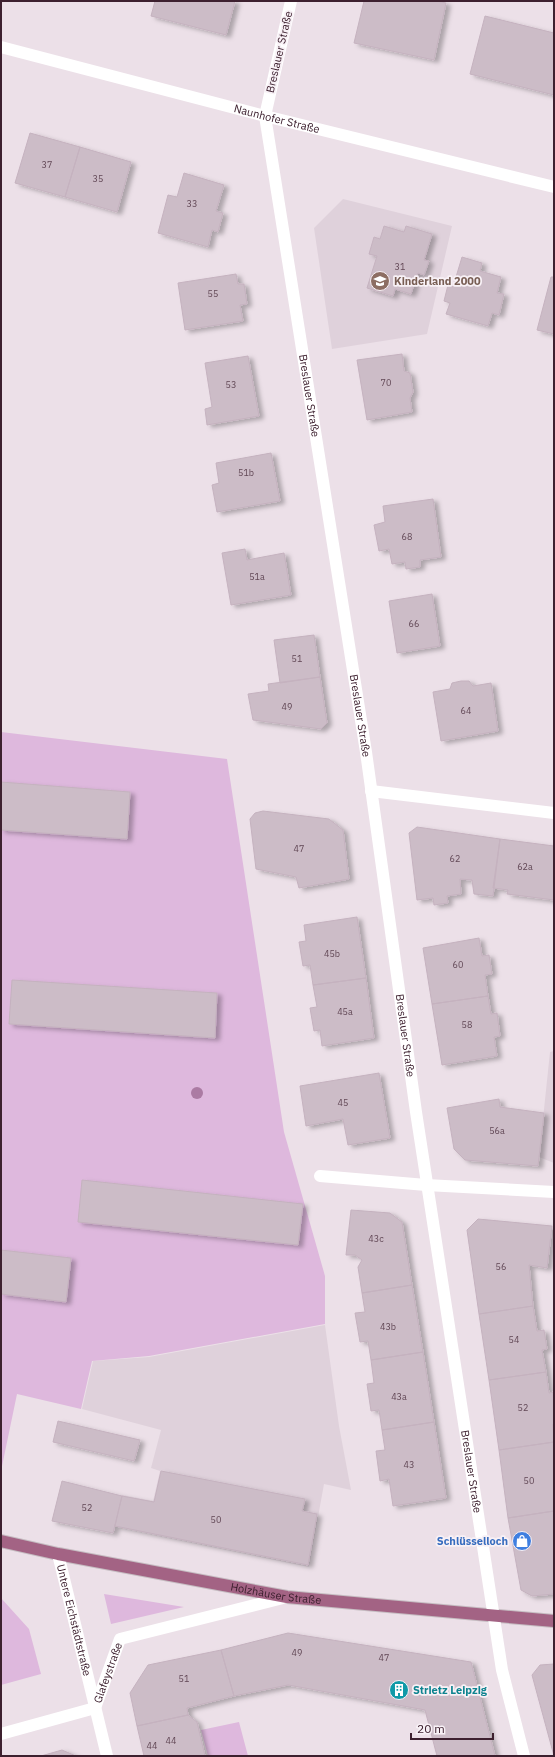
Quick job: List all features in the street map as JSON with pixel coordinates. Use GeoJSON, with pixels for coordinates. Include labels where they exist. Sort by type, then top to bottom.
{"type":"FeatureCollection","features":[{"type":"Feature","properties":{"kind":"main road","name":"Holzhäuser Straße"},"geometry":{"type":"LineString","coordinates":[[1,1541],[58,1554],[286,1597],[554,1621]]}},
{"type":"Feature","properties":{"kind":"street","name":"Breslauer Straße"},"geometry":{"type":"LineString","coordinates":[[291,1],[265,116],[371,791],[426,1185],[502,1670],[524,1756]]}},
{"type":"Feature","properties":{"kind":"street","name":"Naunhofer Straße"},"geometry":{"type":"LineString","coordinates":[[1,47],[265,116],[554,187]]}},
{"type":"Feature","properties":{"kind":"street"},"geometry":{"type":"LineString","coordinates":[[371,791],[554,813]]}},
{"type":"Feature","properties":{"kind":"street"},"geometry":{"type":"LineString","coordinates":[[320,1176],[426,1185],[553,1192]]}},
{"type":"Feature","properties":{"kind":"street","name":"Untere Eichstädtstraße"},"geometry":{"type":"LineString","coordinates":[[58,1554],[106,1756]]}},
{"type":"Feature","properties":{"kind":"street","name":"Glafeystraße"},"geometry":{"type":"LineString","coordinates":[[1,1734],[95,1708],[120,1639],[286,1597]]}},
{"type":"Feature","properties":{"kind":"shaded area","name":"Kinderland 2000"},"geometry":{"type":"Polygon","coordinates":[[[343,199],[452,226],[427,334],[332,349],[314,228],[343,199]]]}},
{"type":"Feature","properties":{"kind":"shaded area"},"geometry":{"type":"Polygon","coordinates":[[[1,732],[227,759],[284,1132],[325,1276],[325,1324],[149,1356],[92,1361],[81,1409],[17,1394],[1,1471],[1,732]]]}},
{"type":"Feature","properties":{"kind":"shaded area"},"geometry":{"type":"Polygon","coordinates":[[[554,1051],[554,1163],[539,1157],[550,1052],[554,1051]]]}},
{"type":"Feature","properties":{"kind":"shaded area"},"geometry":{"type":"Polygon","coordinates":[[[325,1325],[339,1426],[351,1490],[324,1484],[309,1567],[115,1527],[122,1495],[153,1501],[160,1471],[151,1468],[161,1430],[82,1409],[93,1361],[149,1357],[325,1325]]]}},
{"type":"Feature","properties":{"kind":"shaded area"},"geometry":{"type":"Polygon","coordinates":[[[104,1594],[184,1607],[111,1624],[104,1594]]]}},
{"type":"Feature","properties":{"kind":"shaded area"},"geometry":{"type":"Polygon","coordinates":[[[1,1598],[29,1629],[41,1674],[1,1685],[1,1598]]]}},
{"type":"Feature","properties":{"kind":"shaded area"},"geometry":{"type":"Polygon","coordinates":[[[239,1722],[248,1756],[208,1756],[201,1730],[239,1722]]]}},
{"type":"Feature","properties":{"kind":"building"},"geometry":{"type":"Polygon","coordinates":[[[155,1],[235,1],[226,35],[151,16],[155,1]]]}},
{"type":"Feature","properties":{"kind":"building"},"geometry":{"type":"Polygon","coordinates":[[[364,1],[437,1],[446,3],[434,60],[354,43],[364,1]]]}},
{"type":"Feature","properties":{"kind":"building"},"geometry":{"type":"Polygon","coordinates":[[[485,16],[554,33],[554,95],[470,74],[485,16]]]}},
{"type":"Feature","properties":{"kind":"building"},"geometry":{"type":"Polygon","coordinates":[[[30,133],[80,147],[65,197],[15,183],[30,133]]]}},
{"type":"Feature","properties":{"kind":"building"},"geometry":{"type":"Polygon","coordinates":[[[80,147],[131,162],[117,212],[65,197],[80,147]]]}},
{"type":"Feature","properties":{"kind":"building"},"geometry":{"type":"Polygon","coordinates":[[[184,173],[224,185],[216,211],[223,213],[218,232],[212,230],[208,247],[158,233],[168,195],[177,197],[184,173]]]}},
{"type":"Feature","properties":{"kind":"building"},"geometry":{"type":"Polygon","coordinates":[[[384,226],[404,232],[406,226],[432,234],[424,260],[429,261],[424,275],[418,273],[411,294],[395,289],[393,296],[367,288],[377,256],[369,254],[374,237],[380,239],[384,226]]]}},
{"type":"Feature","properties":{"kind":"building"},"geometry":{"type":"Polygon","coordinates":[[[462,257],[482,263],[480,271],[501,277],[497,293],[504,294],[499,315],[492,313],[488,326],[446,314],[450,303],[444,301],[448,285],[453,287],[462,257]]]}},
{"type":"Feature","properties":{"kind":"building"},"geometry":{"type":"Polygon","coordinates":[[[236,274],[238,284],[244,284],[247,304],[240,305],[243,321],[185,330],[178,283],[236,274]]]}},
{"type":"Feature","properties":{"kind":"building"},"geometry":{"type":"Polygon","coordinates":[[[551,277],[554,277],[554,334],[537,330],[551,277]]]}},
{"type":"Feature","properties":{"kind":"building"},"geometry":{"type":"Polygon","coordinates":[[[402,354],[404,371],[410,373],[413,392],[410,398],[412,412],[367,420],[357,360],[402,354]]]}},
{"type":"Feature","properties":{"kind":"building"},"geometry":{"type":"Polygon","coordinates":[[[248,356],[259,416],[207,425],[205,409],[212,407],[205,363],[248,356]]]}},
{"type":"Feature","properties":{"kind":"building"},"geometry":{"type":"Polygon","coordinates":[[[271,453],[280,501],[217,512],[212,485],[219,483],[216,463],[271,453]]]}},
{"type":"Feature","properties":{"kind":"building"},"geometry":{"type":"Polygon","coordinates":[[[433,499],[441,557],[420,560],[420,567],[406,569],[405,562],[392,564],[389,549],[379,551],[374,525],[385,522],[383,506],[433,499]]]}},
{"type":"Feature","properties":{"kind":"building"},"geometry":{"type":"Polygon","coordinates":[[[245,549],[247,560],[284,553],[291,595],[231,605],[222,553],[245,549]]]}},
{"type":"Feature","properties":{"kind":"building"},"geometry":{"type":"Polygon","coordinates":[[[432,594],[440,646],[397,653],[389,601],[432,594]]]}},
{"type":"Feature","properties":{"kind":"building"},"geometry":{"type":"Polygon","coordinates":[[[314,635],[320,677],[280,683],[274,640],[314,635]]]}},
{"type":"Feature","properties":{"kind":"building"},"geometry":{"type":"Polygon","coordinates":[[[320,677],[327,723],[321,729],[253,720],[248,694],[269,691],[268,684],[320,677]]]}},
{"type":"Feature","properties":{"kind":"building"},"geometry":{"type":"Polygon","coordinates":[[[469,681],[473,686],[491,683],[498,731],[441,741],[433,692],[450,689],[452,683],[469,681]]]}},
{"type":"Feature","properties":{"kind":"building"},"geometry":{"type":"Polygon","coordinates":[[[1,782],[130,792],[127,839],[1,830],[1,782]]]}},
{"type":"Feature","properties":{"kind":"building"},"geometry":{"type":"Polygon","coordinates":[[[263,811],[329,819],[343,830],[349,879],[299,888],[296,877],[256,869],[250,819],[255,813],[263,811]]]}},
{"type":"Feature","properties":{"kind":"building"},"geometry":{"type":"Polygon","coordinates":[[[417,827],[500,839],[493,896],[474,894],[472,880],[460,879],[461,894],[447,896],[448,903],[434,905],[433,898],[417,900],[409,833],[417,827]]]}},
{"type":"Feature","properties":{"kind":"building"},"geometry":{"type":"Polygon","coordinates":[[[500,839],[554,846],[554,900],[507,894],[508,890],[493,888],[500,839]]]}},
{"type":"Feature","properties":{"kind":"building"},"geometry":{"type":"Polygon","coordinates":[[[357,917],[366,978],[313,985],[310,965],[303,966],[299,942],[306,941],[304,925],[357,917]]]}},
{"type":"Feature","properties":{"kind":"building"},"geometry":{"type":"Polygon","coordinates":[[[479,938],[482,956],[489,955],[492,974],[485,975],[488,996],[432,1004],[423,948],[479,938]]]}},
{"type":"Feature","properties":{"kind":"building"},"geometry":{"type":"Polygon","coordinates":[[[366,978],[374,1038],[322,1046],[320,1030],[314,1031],[310,1008],[317,1007],[313,985],[366,978]]]}},
{"type":"Feature","properties":{"kind":"building"},"geometry":{"type":"Polygon","coordinates":[[[12,980],[217,993],[215,1038],[9,1024],[12,980]]]}},
{"type":"Feature","properties":{"kind":"building"},"geometry":{"type":"Polygon","coordinates":[[[488,996],[491,1014],[497,1013],[500,1036],[494,1037],[497,1056],[442,1065],[432,1004],[488,996]]]}},
{"type":"Feature","properties":{"kind":"building"},"geometry":{"type":"Polygon","coordinates":[[[379,1073],[390,1138],[348,1145],[343,1119],[306,1126],[300,1086],[379,1073]]]}},
{"type":"Feature","properties":{"kind":"building"},"geometry":{"type":"Polygon","coordinates":[[[499,1099],[500,1107],[544,1113],[538,1166],[465,1160],[454,1149],[447,1108],[499,1099]]]}},
{"type":"Feature","properties":{"kind":"building"},"geometry":{"type":"Polygon","coordinates":[[[82,1180],[303,1204],[298,1245],[78,1222],[82,1180]]]}},
{"type":"Feature","properties":{"kind":"building"},"geometry":{"type":"Polygon","coordinates":[[[351,1210],[390,1213],[402,1222],[412,1285],[362,1293],[358,1267],[362,1260],[355,1255],[346,1255],[351,1210]]]}},
{"type":"Feature","properties":{"kind":"building"},"geometry":{"type":"Polygon","coordinates":[[[478,1219],[552,1226],[547,1268],[529,1265],[533,1306],[479,1314],[467,1230],[478,1219]]]}},
{"type":"Feature","properties":{"kind":"building"},"geometry":{"type":"Polygon","coordinates":[[[1,1250],[71,1258],[66,1302],[1,1294],[1,1250]]]}},
{"type":"Feature","properties":{"kind":"building"},"geometry":{"type":"Polygon","coordinates":[[[412,1285],[423,1352],[371,1360],[368,1341],[360,1342],[355,1313],[365,1312],[362,1293],[412,1285]]]}},
{"type":"Feature","properties":{"kind":"building"},"geometry":{"type":"Polygon","coordinates":[[[533,1306],[537,1331],[544,1330],[547,1349],[542,1350],[546,1372],[489,1380],[479,1314],[533,1306]]]}},
{"type":"Feature","properties":{"kind":"building"},"geometry":{"type":"Polygon","coordinates":[[[423,1352],[434,1422],[382,1430],[379,1410],[371,1411],[367,1384],[374,1383],[371,1360],[423,1352]]]}},
{"type":"Feature","properties":{"kind":"building"},"geometry":{"type":"Polygon","coordinates":[[[546,1372],[549,1393],[554,1392],[554,1442],[499,1450],[489,1380],[546,1372]]]}},
{"type":"Feature","properties":{"kind":"building"},"geometry":{"type":"Polygon","coordinates":[[[58,1421],[140,1440],[134,1461],[53,1442],[58,1421]]]}},
{"type":"Feature","properties":{"kind":"building"},"geometry":{"type":"Polygon","coordinates":[[[434,1422],[446,1498],[393,1506],[389,1479],[380,1481],[376,1451],[385,1450],[382,1430],[434,1422]]]}},
{"type":"Feature","properties":{"kind":"building"},"geometry":{"type":"Polygon","coordinates":[[[554,1442],[554,1511],[508,1518],[499,1450],[554,1442]]]}},
{"type":"Feature","properties":{"kind":"building"},"geometry":{"type":"Polygon","coordinates":[[[161,1471],[305,1499],[302,1511],[317,1514],[308,1565],[115,1526],[122,1496],[154,1502],[161,1471]]]}},
{"type":"Feature","properties":{"kind":"building"},"geometry":{"type":"Polygon","coordinates":[[[62,1481],[122,1496],[113,1533],[52,1521],[62,1481]]]}},
{"type":"Feature","properties":{"kind":"building"},"geometry":{"type":"Polygon","coordinates":[[[554,1511],[554,1594],[532,1596],[521,1590],[508,1518],[554,1511]]]}},
{"type":"Feature","properties":{"kind":"building","name":"Strietz Leipzig"},"geometry":{"type":"Polygon","coordinates":[[[288,1633],[471,1662],[495,1756],[437,1756],[425,1710],[288,1685],[234,1696],[221,1650],[288,1633]]]}},
{"type":"Feature","properties":{"kind":"building"},"geometry":{"type":"Polygon","coordinates":[[[221,1650],[234,1696],[187,1708],[188,1715],[137,1726],[130,1693],[148,1665],[221,1650]]]}},
{"type":"Feature","properties":{"kind":"building"},"geometry":{"type":"Polygon","coordinates":[[[554,1664],[554,1756],[532,1675],[540,1665],[554,1664]]]}},
{"type":"Feature","properties":{"kind":"building"},"geometry":{"type":"Polygon","coordinates":[[[188,1715],[197,1722],[205,1756],[144,1756],[137,1726],[188,1715]]]}},
{"type":"Feature","properties":{"kind":"building"},"geometry":{"type":"Polygon","coordinates":[[[62,1750],[76,1756],[41,1756],[62,1750]]]}},
{"type":"Feature","properties":{"kind":"place","name":"Kinderland 2000"},"geometry":{"type":"Point","coordinates":[380,281]}},
{"type":"Feature","properties":{"kind":"place","name":"Schlüsselloch"},"geometry":{"type":"Point","coordinates":[522,1541]}},
{"type":"Feature","properties":{"kind":"place","name":"Strietz Leipzig"},"geometry":{"type":"Point","coordinates":[399,1690]}}]}
